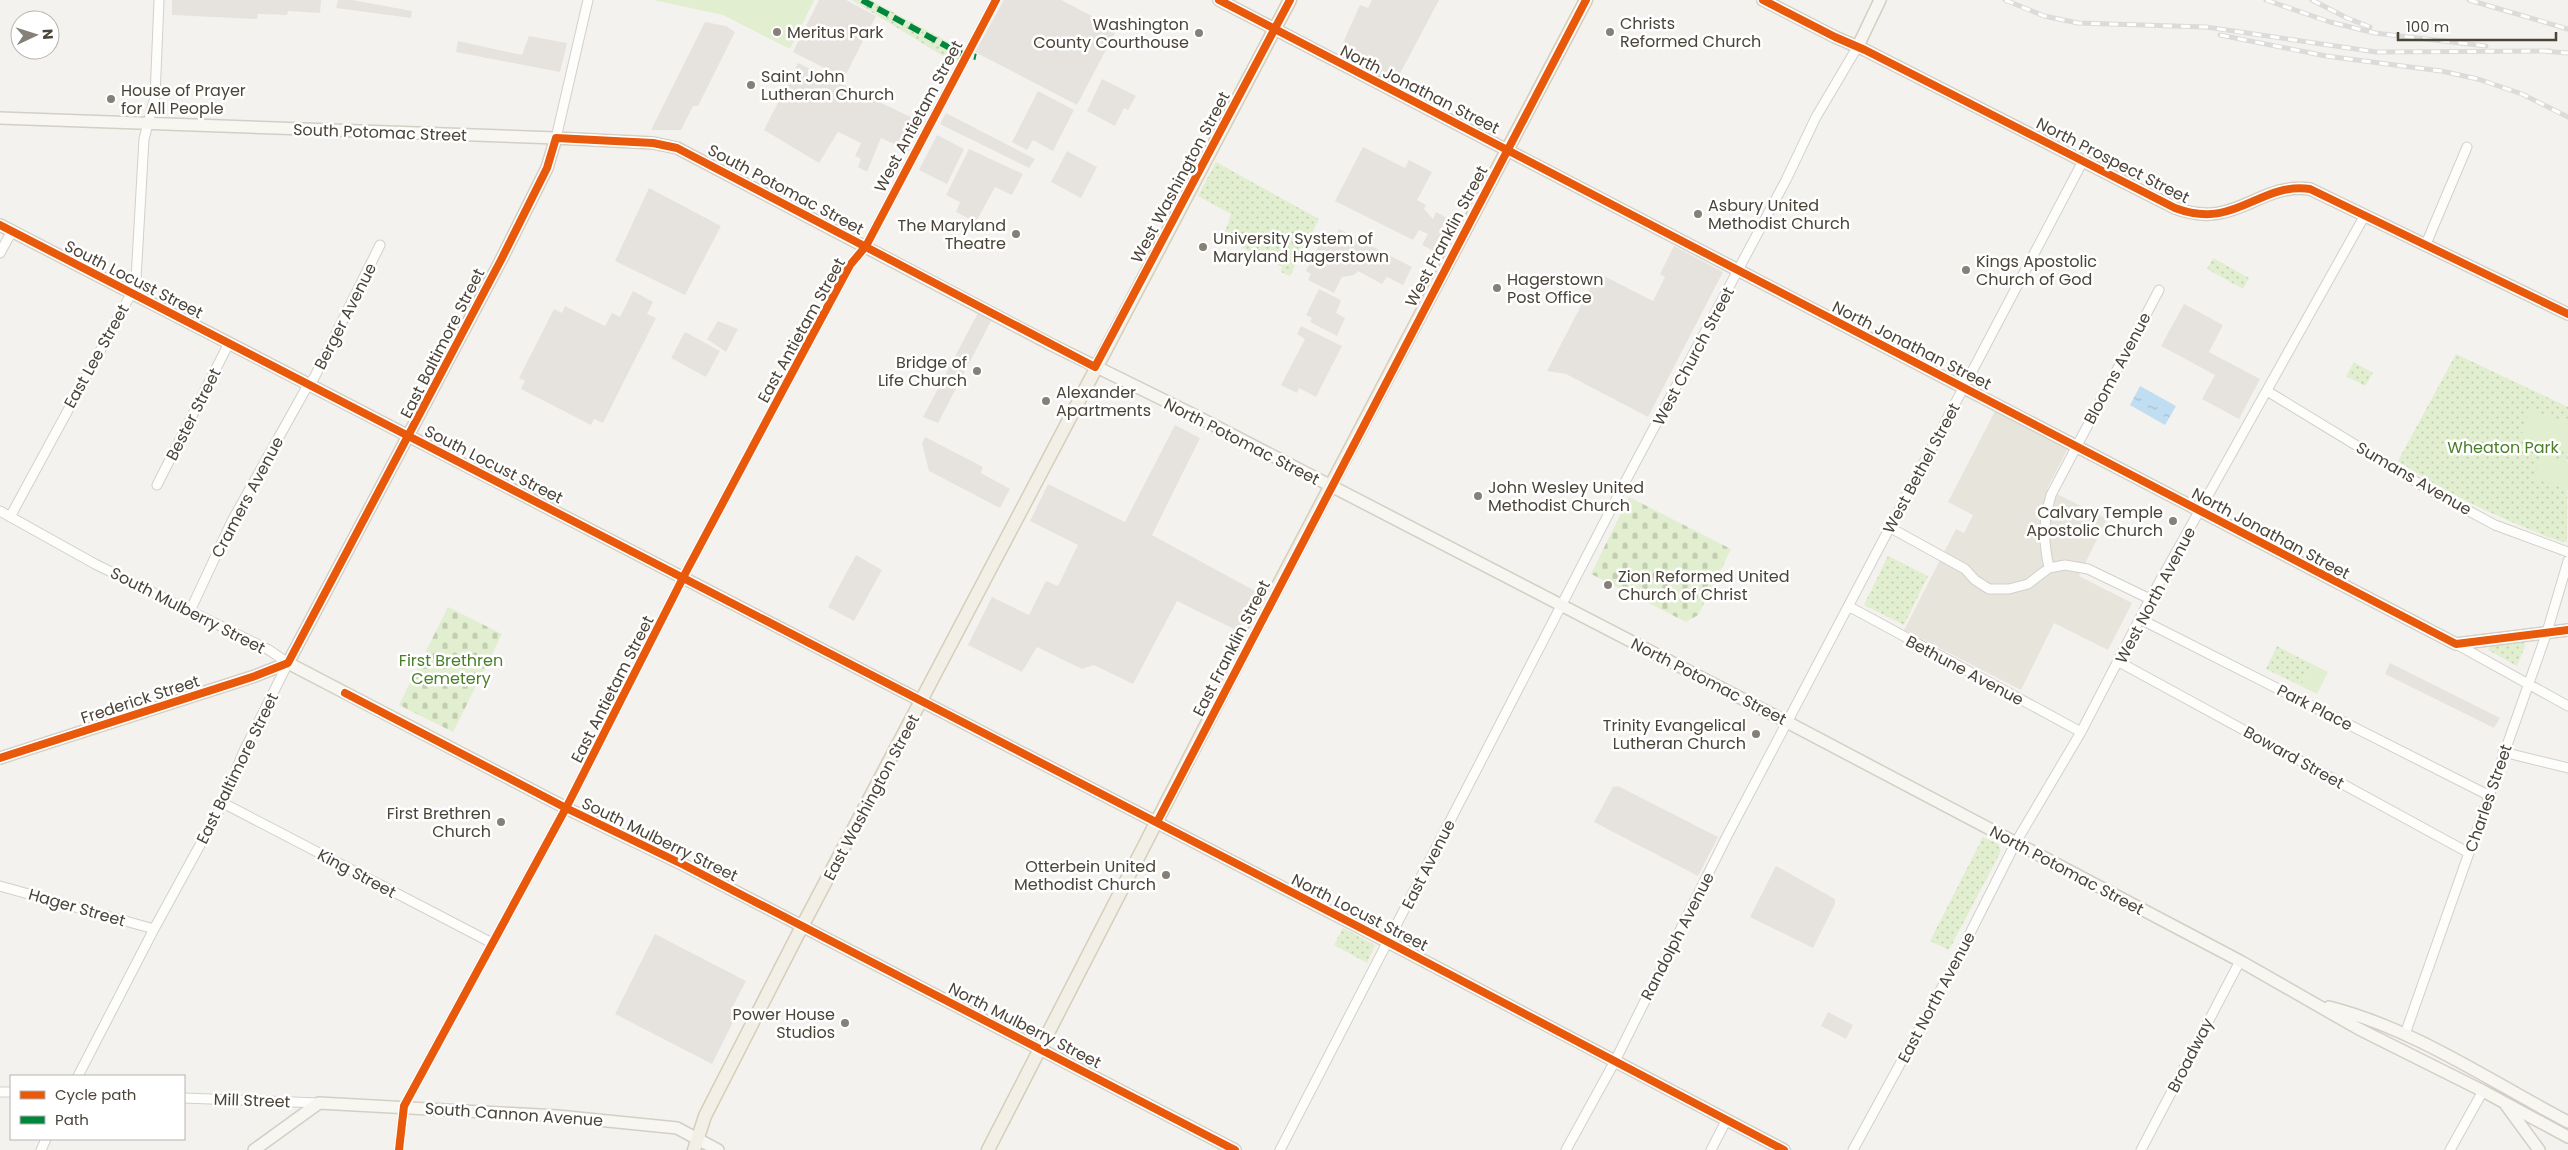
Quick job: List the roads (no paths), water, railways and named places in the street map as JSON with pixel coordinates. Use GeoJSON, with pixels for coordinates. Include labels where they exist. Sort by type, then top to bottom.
{"type":"FeatureCollection","features":[{"type":"Feature","properties":{"kind":"main road","name":"North Jonathan Street"},"geometry":{"type":"LineString","coordinates":[[1219,0],[2456,644]]}},
{"type":"Feature","properties":{"kind":"main road","name":"West Washington Street"},"geometry":{"type":"LineString","coordinates":[[1095,367],[1290,0]]}},
{"type":"Feature","properties":{"kind":"main road","name":"West Franklin Street"},"geometry":{"type":"LineString","coordinates":[[1331,486],[1586,0]]}},
{"type":"Feature","properties":{"kind":"main road","name":"North Prospect Street"},"geometry":{"type":"LineString","coordinates":[[1763,0],[2189,213],[2201,216],[2221,214],[2282,190],[2299,188],[2324,194],[2568,314]]}},
{"type":"Feature","properties":{"kind":"main road","name":"West Church Street"},"geometry":{"type":"LineString","coordinates":[[1858,46],[1880,0]]}},
{"type":"Feature","properties":{"kind":"main road","name":"South Potomac Street"},"geometry":{"type":"LineString","coordinates":[[0,118],[556,138],[653,143],[677,148],[1095,367]]}},
{"type":"Feature","properties":{"kind":"main road","name":"East Baltimore Street"},"geometry":{"type":"LineString","coordinates":[[288,663],[410,436],[539,185],[556,138]]}},
{"type":"Feature","properties":{"kind":"main road","name":"South Locust Street"},"geometry":{"type":"LineString","coordinates":[[0,225],[921,702]]}},
{"type":"Feature","properties":{"kind":"main road","name":"North Potomac Street"},"geometry":{"type":"LineString","coordinates":[[1095,367],[1331,486],[1787,722],[2240,961],[2359,1029],[2483,1091],[2568,1137]]}},
{"type":"Feature","properties":{"kind":"main road","name":"East Washington Street"},"geometry":{"type":"LineString","coordinates":[[694,1150],[696,1137],[705,1116],[802,926],[1095,367]]}},
{"type":"Feature","properties":{"kind":"main road","name":"East Franklin Street"},"geometry":{"type":"LineString","coordinates":[[988,1150],[1331,486]]}},
{"type":"Feature","properties":{"kind":"main road"},"geometry":{"type":"LineString","coordinates":[[2456,644],[2568,630]]}},
{"type":"Feature","properties":{"kind":"main road","name":"Frederick Street"},"geometry":{"type":"LineString","coordinates":[[0,758],[255,676],[288,663]]}},
{"type":"Feature","properties":{"kind":"main road","name":"South Mulberry Street"},"geometry":{"type":"LineString","coordinates":[[288,663],[566,808],[684,865],[802,926]]}},
{"type":"Feature","properties":{"kind":"main road","name":"North Locust Street"},"geometry":{"type":"LineString","coordinates":[[921,702],[1157,822],[1727,1118],[1784,1150]]}},
{"type":"Feature","properties":{"kind":"main road","name":"North Mulberry Street"},"geometry":{"type":"LineString","coordinates":[[802,926],[1235,1150]]}},
{"type":"Feature","properties":{"kind":"main road","name":"North Potomac Street"},"geometry":{"type":"LineString","coordinates":[[2318,1004],[2362,1015],[2405,1034],[2568,1122]]}},
{"type":"Feature","properties":{"kind":"main road"},"geometry":{"type":"LineString","coordinates":[[2503,1102],[2539,1150]]}},
{"type":"Feature","properties":{"kind":"main road"},"geometry":{"type":"LineString","coordinates":[[254,1150],[319,1103]]}},
{"type":"Feature","properties":{"kind":"main road","name":"South Cannon Avenue"},"geometry":{"type":"LineString","coordinates":[[319,1103],[404,1106],[568,1117],[677,1128],[718,1150]]}},
{"type":"Feature","properties":{"kind":"street","name":"East Lee Street"},"geometry":{"type":"LineString","coordinates":[[10,517],[130,294],[136,279],[144,139],[155,97],[159,0]]}},
{"type":"Feature","properties":{"kind":"street"},"geometry":{"type":"LineString","coordinates":[[556,138],[588,0]]}},
{"type":"Feature","properties":{"kind":"street","name":"West Antietam Street"},"geometry":{"type":"LineString","coordinates":[[866,246],[996,0]]}},
{"type":"Feature","properties":{"kind":"street","name":"West Church Street"},"geometry":{"type":"LineString","coordinates":[[1562,605],[1738,271],[1816,117],[1858,46]]}},
{"type":"Feature","properties":{"kind":"street"},"geometry":{"type":"LineString","coordinates":[[2426,244],[2468,147]]}},
{"type":"Feature","properties":{"kind":"street","name":"West Bethel Street"},"geometry":{"type":"LineString","coordinates":[[1787,722],[1850,607],[1889,527],[2083,160]]}},
{"type":"Feature","properties":{"kind":"street","name":"West North Avenue"},"geometry":{"type":"LineString","coordinates":[[2016,842],[2081,732],[2150,599],[2365,215]]}},
{"type":"Feature","properties":{"kind":"street"},"geometry":{"type":"LineString","coordinates":[[0,253],[12,231]]}},
{"type":"Feature","properties":{"kind":"street","name":"Berger Avenue"},"geometry":{"type":"LineString","coordinates":[[308,385],[314,378],[380,245]]}},
{"type":"Feature","properties":{"kind":"street","name":"East Antietam Street"},"geometry":{"type":"LineString","coordinates":[[399,1150],[404,1106],[566,808],[684,578],[850,265],[866,246]]}},
{"type":"Feature","properties":{"kind":"street","name":"Blooms Avenue"},"geometry":{"type":"LineString","coordinates":[[2049,568],[2043,539],[2044,519],[2051,495],[2075,446],[2159,290]]}},
{"type":"Feature","properties":{"kind":"street","name":"Bester Street"},"geometry":{"type":"LineString","coordinates":[[157,485],[229,343]]}},
{"type":"Feature","properties":{"kind":"street","name":"Cramers Avenue"},"geometry":{"type":"LineString","coordinates":[[190,610],[232,521],[308,385]]}},
{"type":"Feature","properties":{"kind":"street","name":"Sumans Avenue"},"geometry":{"type":"LineString","coordinates":[[2267,391],[2445,498],[2495,525],[2568,552]]}},
{"type":"Feature","properties":{"kind":"street","name":"South Mulberry Street"},"geometry":{"type":"LineString","coordinates":[[0,511],[95,564],[269,650],[288,663]]}},
{"type":"Feature","properties":{"kind":"street"},"geometry":{"type":"LineString","coordinates":[[1889,527],[1965,569],[1989,589],[2009,589],[2028,584],[2049,568],[2065,565],[2088,569],[2150,599]]}},
{"type":"Feature","properties":{"kind":"street","name":"Charles Street"},"geometry":{"type":"LineString","coordinates":[[2405,1034],[2490,796],[2527,682],[2547,632],[2568,560]]}},
{"type":"Feature","properties":{"kind":"street","name":"East Avenue"},"geometry":{"type":"LineString","coordinates":[[1280,1150],[1562,605]]}},
{"type":"Feature","properties":{"kind":"street","name":"Bethune Avenue"},"geometry":{"type":"LineString","coordinates":[[1850,607],[2081,732]]}},
{"type":"Feature","properties":{"kind":"street","name":"Park Place"},"geometry":{"type":"LineString","coordinates":[[2140,619],[2490,796]]}},
{"type":"Feature","properties":{"kind":"street","name":"North Jonathan Street"},"geometry":{"type":"LineString","coordinates":[[2456,644],[2568,706]]}},
{"type":"Feature","properties":{"kind":"street","name":"Boward Street"},"geometry":{"type":"LineString","coordinates":[[2119,662],[2470,853]]}},
{"type":"Feature","properties":{"kind":"street","name":"East Baltimore Street"},"geometry":{"type":"LineString","coordinates":[[79,1075],[154,929],[223,802],[243,753],[288,663]]}},
{"type":"Feature","properties":{"kind":"street","name":"Randolph Avenue"},"geometry":{"type":"LineString","coordinates":[[1566,1150],[1614,1061],[1727,836],[1787,722]]}},
{"type":"Feature","properties":{"kind":"street"},"geometry":{"type":"LineString","coordinates":[[2504,752],[2568,768]]}},
{"type":"Feature","properties":{"kind":"street","name":"King Street"},"geometry":{"type":"LineString","coordinates":[[223,802],[492,943]]}},
{"type":"Feature","properties":{"kind":"street","name":"East North Avenue"},"geometry":{"type":"LineString","coordinates":[[1853,1150],[1952,969],[2016,842]]}},
{"type":"Feature","properties":{"kind":"street","name":"Hager Street"},"geometry":{"type":"LineString","coordinates":[[0,886],[154,929]]}},
{"type":"Feature","properties":{"kind":"street","name":"Broadway"},"geometry":{"type":"LineString","coordinates":[[2141,1150],[2240,961]]}},
{"type":"Feature","properties":{"kind":"street"},"geometry":{"type":"LineString","coordinates":[[2450,1150],[2483,1091]]}},
{"type":"Feature","properties":{"kind":"street","name":"Mill Street"},"geometry":{"type":"LineString","coordinates":[[185,1098],[319,1103]]}},
{"type":"Feature","properties":{"kind":"street"},"geometry":{"type":"LineString","coordinates":[[1711,1150],[1727,1118]]}},
{"type":"Feature","properties":{"kind":"water"},"geometry":{"type":"Polygon","coordinates":[[[2140,386],[2176,406],[2165,425],[2130,405],[2140,386]]]}},
{"type":"Feature","properties":{"kind":"railway"},"geometry":{"type":"LineString","coordinates":[[2005,0],[2044,16],[2078,23],[2206,27],[2376,52],[2550,51]]}},
{"type":"Feature","properties":{"kind":"railway"},"geometry":{"type":"LineString","coordinates":[[2266,0],[2330,22],[2375,33],[2486,46]]}},
{"type":"Feature","properties":{"kind":"railway"},"geometry":{"type":"LineString","coordinates":[[2312,0],[2347,18],[2370,27]]}},
{"type":"Feature","properties":{"kind":"railway"},"geometry":{"type":"LineString","coordinates":[[2469,0],[2568,29]]}},
{"type":"Feature","properties":{"kind":"railway"},"geometry":{"type":"LineString","coordinates":[[2220,35],[2326,56],[2441,71],[2478,79],[2522,94],[2568,117]]}},
{"type":"Feature","properties":{"kind":"railway"},"geometry":{"type":"LineString","coordinates":[[2543,51],[2568,53]]}},
{"type":"Feature","properties":{"kind":"place","name":"Meritus Park"},"geometry":{"type":"Point","coordinates":[777,32]}},
{"type":"Feature","properties":{"kind":"place","name":"Christs Reformed Church"},"geometry":{"type":"Point","coordinates":[1610,32]}},
{"type":"Feature","properties":{"kind":"place","name":"Washington County Courthouse"},"geometry":{"type":"Point","coordinates":[1199,33]}},
{"type":"Feature","properties":{"kind":"place","name":"Saint John Lutheran Church"},"geometry":{"type":"Point","coordinates":[751,85]}},
{"type":"Feature","properties":{"kind":"place","name":"House of Prayer for All People"},"geometry":{"type":"Point","coordinates":[111,99]}},
{"type":"Feature","properties":{"kind":"place","name":"Asbury United Methodist Church"},"geometry":{"type":"Point","coordinates":[1698,214]}},
{"type":"Feature","properties":{"kind":"place","name":"The Maryland Theatre"},"geometry":{"type":"Point","coordinates":[1016,234]}},
{"type":"Feature","properties":{"kind":"place","name":"University System of Maryland Hagerstown"},"geometry":{"type":"Point","coordinates":[1203,247]}},
{"type":"Feature","properties":{"kind":"place","name":"Kings Apostolic Church of God"},"geometry":{"type":"Point","coordinates":[1966,270]}},
{"type":"Feature","properties":{"kind":"place","name":"Hagerstown Post Office"},"geometry":{"type":"Point","coordinates":[1497,288]}},
{"type":"Feature","properties":{"kind":"place","name":"Bridge of Life Church"},"geometry":{"type":"Point","coordinates":[977,371]}},
{"type":"Feature","properties":{"kind":"place","name":"Alexander Apartments"},"geometry":{"type":"Point","coordinates":[1046,401]}},
{"type":"Feature","properties":{"kind":"place","name":"John Wesley United Methodist Church"},"geometry":{"type":"Point","coordinates":[1478,496]}},
{"type":"Feature","properties":{"kind":"place","name":"Calvary Temple Apostolic Church"},"geometry":{"type":"Point","coordinates":[2173,521]}},
{"type":"Feature","properties":{"kind":"place","name":"Zion Reformed United Church of Christ"},"geometry":{"type":"Point","coordinates":[1608,585]}},
{"type":"Feature","properties":{"kind":"place","name":"Trinity Evangelical Lutheran Church"},"geometry":{"type":"Point","coordinates":[1756,734]}},
{"type":"Feature","properties":{"kind":"place","name":"First Brethren Church"},"geometry":{"type":"Point","coordinates":[501,822]}},
{"type":"Feature","properties":{"kind":"place","name":"Otterbein United Methodist Church"},"geometry":{"type":"Point","coordinates":[1166,875]}},
{"type":"Feature","properties":{"kind":"place","name":"Power House Studios"},"geometry":{"type":"Point","coordinates":[845,1023]}},
{"type":"Feature","properties":{"kind":"park label","name":"Wheaton Park"},"geometry":{"type":"Point","coordinates":[2503,447]}},
{"type":"Feature","properties":{"kind":"park label","name":"First Brethren Cemetery"},"geometry":{"type":"Point","coordinates":[451,669]}}]}
